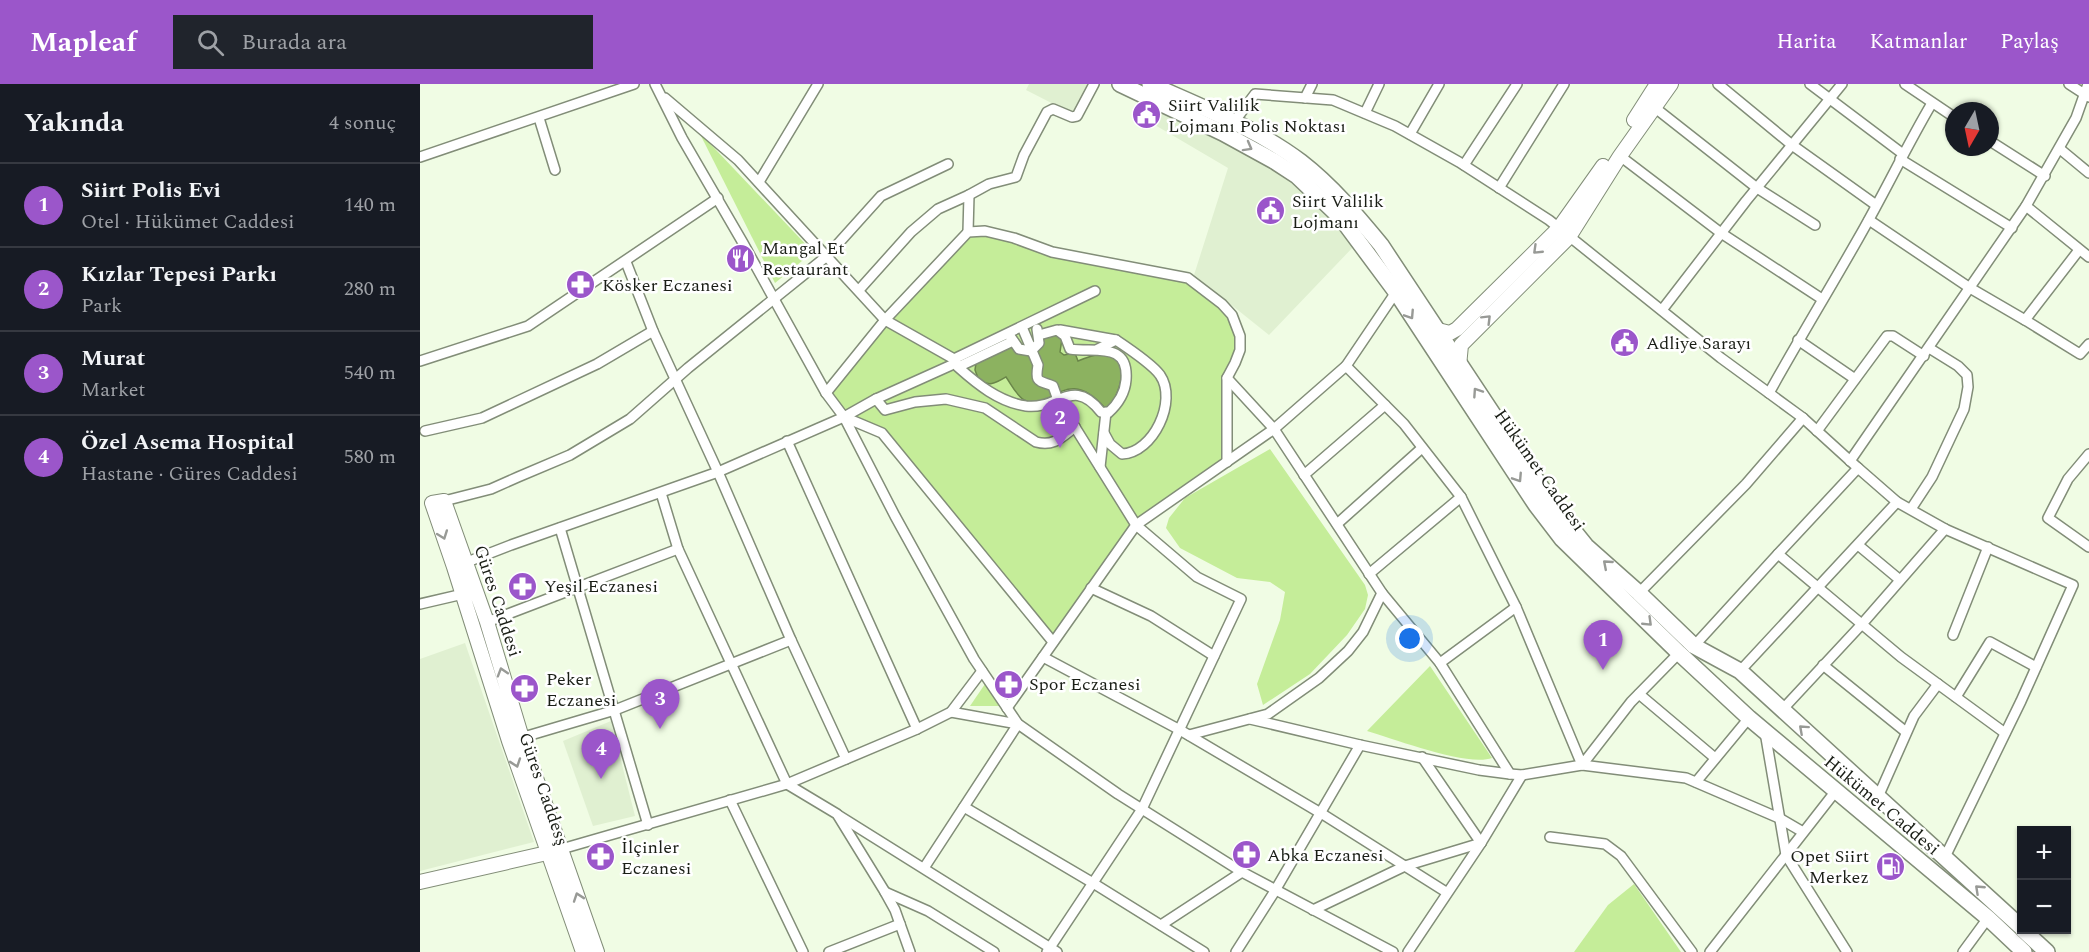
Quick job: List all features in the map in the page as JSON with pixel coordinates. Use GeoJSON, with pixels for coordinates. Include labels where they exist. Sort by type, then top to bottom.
{"type":"FeatureCollection","features":[{"type":"Feature","properties":{"kind":"main road","name":"Hükümet Caddesi"},"geometry":{"type":"LineString","coordinates":[[1120,84],[1223,133],[1297,176],[1341,218],[1396,292],[1536,505],[1562,539],[1749,718],[1834,792],[1988,918],[2024,952]]}},
{"type":"Feature","properties":{"kind":"main road"},"geometry":{"type":"LineString","coordinates":[[1150,84],[1234,122],[1302,163],[1326,185],[1357,216],[1381,245],[1553,506],[1586,546],[1694,646],[1740,671],[2017,924]]}},
{"type":"Feature","properties":{"kind":"main road"},"geometry":{"type":"LineString","coordinates":[[2027,934],[2047,952]]}},
{"type":"Feature","properties":{"kind":"street"},"geometry":{"type":"LineString","coordinates":[[420,157],[634,84]]}},
{"type":"Feature","properties":{"kind":"street"},"geometry":{"type":"LineString","coordinates":[[655,84],[826,393],[844,417],[895,516],[982,671],[1018,724],[1142,809],[1242,872],[1393,952]]}},
{"type":"Feature","properties":{"kind":"street"},"geometry":{"type":"LineString","coordinates":[[759,182],[818,84]]}},
{"type":"Feature","properties":{"kind":"street"},"geometry":{"type":"LineString","coordinates":[[859,290],[911,232],[938,209],[989,184],[1016,177],[1024,155],[1047,112],[1053,110],[1072,117],[1077,116],[1094,84]]}},
{"type":"Feature","properties":{"kind":"street"},"geometry":{"type":"LineString","coordinates":[[1305,98],[1312,84]]}},
{"type":"Feature","properties":{"kind":"street"},"geometry":{"type":"LineString","coordinates":[[1365,114],[1379,84]]}},
{"type":"Feature","properties":{"kind":"street"},"geometry":{"type":"LineString","coordinates":[[1410,134],[1439,84]]}},
{"type":"Feature","properties":{"kind":"street"},"geometry":{"type":"LineString","coordinates":[[1464,165],[1517,84]]}},
{"type":"Feature","properties":{"kind":"street"},"geometry":{"type":"LineString","coordinates":[[1499,188],[1564,84]]}},
{"type":"Feature","properties":{"kind":"street"},"geometry":{"type":"LineString","coordinates":[[1438,330],[1450,333],[1457,329],[1564,232],[1574,209],[1657,84]]}},
{"type":"Feature","properties":{"kind":"street"},"geometry":{"type":"LineString","coordinates":[[1459,366],[1461,345],[1564,232],[1671,84]]}},
{"type":"Feature","properties":{"kind":"street"},"geometry":{"type":"LineString","coordinates":[[1718,84],[1792,145],[1876,205]]}},
{"type":"Feature","properties":{"kind":"street"},"geometry":{"type":"LineString","coordinates":[[1810,84],[1902,156],[2012,228]]}},
{"type":"Feature","properties":{"kind":"street"},"geometry":{"type":"LineString","coordinates":[[1662,310],[1721,233],[1842,84]]}},
{"type":"Feature","properties":{"kind":"street"},"geometry":{"type":"LineString","coordinates":[[1905,84],[1945,111]]}},
{"type":"Feature","properties":{"kind":"street"},"geometry":{"type":"LineString","coordinates":[[2069,84],[2087,96]]}},
{"type":"Feature","properties":{"kind":"street"},"geometry":{"type":"LineString","coordinates":[[1850,461],[2012,228],[2045,176],[2087,96],[2088,84]]}},
{"type":"Feature","properties":{"kind":"street"},"geometry":{"type":"LineString","coordinates":[[1234,122],[1255,94],[1333,100],[1410,134],[1464,165],[1564,232],[1803,418],[1897,502],[1945,529],[2073,585],[1945,857]]}},
{"type":"Feature","properties":{"kind":"street"},"geometry":{"type":"LineString","coordinates":[[660,95],[738,160],[885,320],[956,363],[978,385],[1012,403],[1026,406],[1040,406],[1074,394],[1083,396],[1094,403],[1101,412],[1115,407],[1126,384],[1126,366],[1123,358],[1098,349],[1070,349],[1065,336],[1057,330]]}},
{"type":"Feature","properties":{"kind":"street"},"geometry":{"type":"LineString","coordinates":[[1769,393],[1869,220],[1932,102]]}},
{"type":"Feature","properties":{"kind":"street"},"geometry":{"type":"LineString","coordinates":[[1654,107],[1757,188],[1815,225]]}},
{"type":"Feature","properties":{"kind":"street"},"geometry":{"type":"LineString","coordinates":[[539,118],[555,170]]}},
{"type":"Feature","properties":{"kind":"street"},"geometry":{"type":"LineString","coordinates":[[1999,147],[2045,176]]}},
{"type":"Feature","properties":{"kind":"street"},"geometry":{"type":"LineString","coordinates":[[2060,149],[2089,173]]}},
{"type":"Feature","properties":{"kind":"street"},"geometry":{"type":"LineString","coordinates":[[1620,156],[1721,233],[1822,299]]}},
{"type":"Feature","properties":{"kind":"street"},"geometry":{"type":"LineString","coordinates":[[948,164],[881,196],[827,256],[675,379],[630,419],[570,455],[491,489],[432,503],[461,565],[718,472],[844,417],[876,399],[1011,337],[1022,327],[1095,291]]}},
{"type":"Feature","properties":{"kind":"street"},"geometry":{"type":"LineString","coordinates":[[826,393],[885,320],[968,232],[969,195]]}},
{"type":"Feature","properties":{"kind":"street"},"geometry":{"type":"LineString","coordinates":[[420,361],[528,326],[718,198]]}},
{"type":"Feature","properties":{"kind":"street"},"geometry":{"type":"LineString","coordinates":[[2026,206],[2089,257]]}},
{"type":"Feature","properties":{"kind":"street"},"geometry":{"type":"LineString","coordinates":[[1869,220],[1970,288],[2080,354],[2089,344]]}},
{"type":"Feature","properties":{"kind":"street"},"geometry":{"type":"LineString","coordinates":[[968,232],[985,231],[1014,237],[1052,252],[1188,278],[1222,304],[1238,325],[1240,336],[1240,350],[1227,378],[1227,462]]}},
{"type":"Feature","properties":{"kind":"street"},"geometry":{"type":"LineString","coordinates":[[2025,320],[2079,250]]}},
{"type":"Feature","properties":{"kind":"street"},"geometry":{"type":"LineString","coordinates":[[626,262],[653,331],[846,759]]}},
{"type":"Feature","properties":{"kind":"street"},"geometry":{"type":"LineString","coordinates":[[1007,708],[1136,525],[1274,429],[1346,366],[1396,292]]}},
{"type":"Feature","properties":{"kind":"street"},"geometry":{"type":"LineString","coordinates":[[1011,337],[1022,351],[1032,350],[1040,343],[1033,321]]}},
{"type":"Feature","properties":{"kind":"street"},"geometry":{"type":"LineString","coordinates":[[661,492],[678,549],[787,784],[1052,950],[1142,809],[1241,599],[1197,577],[1136,525],[1058,400],[1053,386],[1040,382],[1037,378],[1038,365],[1022,327]]}},
{"type":"Feature","properties":{"kind":"street"},"geometry":{"type":"LineString","coordinates":[[1039,335],[1057,330],[1116,340],[1160,375],[1165,393],[1165,409],[1153,437],[1133,454],[1122,454],[1110,444],[1104,434]]}},
{"type":"Feature","properties":{"kind":"street"},"geometry":{"type":"LineString","coordinates":[[425,431],[482,418],[597,364],[653,331]]}},
{"type":"Feature","properties":{"kind":"street"},"geometry":{"type":"LineString","coordinates":[[1817,431],[1887,336],[1893,336],[1958,366],[1967,375],[1964,409],[1932,477],[1911,509]]}},
{"type":"Feature","properties":{"kind":"street"},"geometry":{"type":"LineString","coordinates":[[1098,349],[1116,340]]}},
{"type":"Feature","properties":{"kind":"street"},"geometry":{"type":"LineString","coordinates":[[1798,340],[1855,379]]}},
{"type":"Feature","properties":{"kind":"street"},"geometry":{"type":"LineString","coordinates":[[1346,366],[1404,424],[1461,497],[1516,608],[1582,765]]}},
{"type":"Feature","properties":{"kind":"street"},"geometry":{"type":"LineString","coordinates":[[1227,378],[1274,429],[1382,593],[1440,663],[1510,774]]}},
{"type":"Feature","properties":{"kind":"street"},"geometry":{"type":"LineString","coordinates":[[876,399],[885,410],[915,402],[946,399],[985,408],[1036,442],[1046,445],[1058,441],[1075,427]]}},
{"type":"Feature","properties":{"kind":"street"},"geometry":{"type":"LineString","coordinates":[[1304,475],[1385,405]]}},
{"type":"Feature","properties":{"kind":"street"},"geometry":{"type":"LineString","coordinates":[[1100,467],[1106,412]]}},
{"type":"Feature","properties":{"kind":"street"},"geometry":{"type":"LineString","coordinates":[[844,417],[882,433],[1053,642]]}},
{"type":"Feature","properties":{"kind":"street"},"geometry":{"type":"LineString","coordinates":[[1639,593],[1746,484],[1803,418]]}},
{"type":"Feature","properties":{"kind":"street"},"geometry":{"type":"LineString","coordinates":[[787,441],[917,729]]}},
{"type":"Feature","properties":{"kind":"street"},"geometry":{"type":"LineString","coordinates":[[1337,524],[1422,448]]}},
{"type":"Feature","properties":{"kind":"street"},"geometry":{"type":"LineString","coordinates":[[2089,454],[2068,479],[2048,518],[2089,547]]}},
{"type":"Feature","properties":{"kind":"street"},"geometry":{"type":"LineString","coordinates":[[1694,646],[1858,468]]}},
{"type":"Feature","properties":{"kind":"street"},"geometry":{"type":"LineString","coordinates":[[1369,574],[1461,497]]}},
{"type":"Feature","properties":{"kind":"street"},"geometry":{"type":"LineString","coordinates":[[1740,671],[1897,502]]}},
{"type":"Feature","properties":{"kind":"street"},"geometry":{"type":"LineString","coordinates":[[560,528],[648,825]]}},
{"type":"Feature","properties":{"kind":"street"},"geometry":{"type":"LineString","coordinates":[[1782,710],[1862,624],[1945,529]]}},
{"type":"Feature","properties":{"kind":"street"},"geometry":{"type":"LineString","coordinates":[[1858,545],[1900,580]]}},
{"type":"Feature","properties":{"kind":"street"},"geometry":{"type":"LineString","coordinates":[[1953,635],[1988,548]]}},
{"type":"Feature","properties":{"kind":"street"},"geometry":{"type":"LineString","coordinates":[[487,622],[678,549]]}},
{"type":"Feature","properties":{"kind":"street"},"geometry":{"type":"LineString","coordinates":[[1778,554],[1938,684],[2005,733]]}},
{"type":"Feature","properties":{"kind":"street","name":"Güres Caddesş"},"geometry":{"type":"LineString","coordinates":[[461,565],[463,594],[515,740],[547,854],[583,952]]}},
{"type":"Feature","properties":{"kind":"street","name":"Güres Caddesi"},"geometry":{"type":"LineString","coordinates":[[461,565],[487,622],[515,740],[561,849],[597,952]]}},
{"type":"Feature","properties":{"kind":"street"},"geometry":{"type":"LineString","coordinates":[[1092,588],[1151,616],[1214,656]]}},
{"type":"Feature","properties":{"kind":"street"},"geometry":{"type":"LineString","coordinates":[[1189,735],[1268,714],[1319,678],[1348,651],[1363,632],[1382,593]]}},
{"type":"Feature","properties":{"kind":"street"},"geometry":{"type":"LineString","coordinates":[[420,604],[463,594]]}},
{"type":"Feature","properties":{"kind":"street"},"geometry":{"type":"LineString","coordinates":[[1440,663],[1516,608]]}},
{"type":"Feature","properties":{"kind":"street"},"geometry":{"type":"LineString","coordinates":[[515,740],[615,710],[791,640]]}},
{"type":"Feature","properties":{"kind":"street"},"geometry":{"type":"LineString","coordinates":[[1956,697],[1990,642],[2036,667]]}},
{"type":"Feature","properties":{"kind":"street"},"geometry":{"type":"LineString","coordinates":[[1582,765],[1639,694],[1679,653]]}},
{"type":"Feature","properties":{"kind":"street"},"geometry":{"type":"LineString","coordinates":[[1043,657],[1189,735],[1446,892]]}},
{"type":"Feature","properties":{"kind":"street"},"geometry":{"type":"LineString","coordinates":[[1823,665],[1906,732]]}},
{"type":"Feature","properties":{"kind":"street"},"geometry":{"type":"LineString","coordinates":[[420,882],[547,854],[787,784],[917,729],[951,712],[982,671]]}},
{"type":"Feature","properties":{"kind":"street"},"geometry":{"type":"LineString","coordinates":[[1878,797],[1914,716],[1938,684]]}},
{"type":"Feature","properties":{"kind":"street"},"geometry":{"type":"LineString","coordinates":[[1639,694],[1715,758]]}},
{"type":"Feature","properties":{"kind":"street"},"geometry":{"type":"LineString","coordinates":[[951,712],[1018,724]]}},
{"type":"Feature","properties":{"kind":"street"},"geometry":{"type":"LineString","coordinates":[[1696,782],[1749,718]]}},
{"type":"Feature","properties":{"kind":"street"},"geometry":{"type":"LineString","coordinates":[[1250,719],[1360,745],[1510,774],[1522,775],[1582,765],[1686,778],[1779,818],[1803,832]]}},
{"type":"Feature","properties":{"kind":"street"},"geometry":{"type":"LineString","coordinates":[[924,868],[1018,724]]}},
{"type":"Feature","properties":{"kind":"street"},"geometry":{"type":"LineString","coordinates":[[1766,732],[1786,855],[1847,952]]}},
{"type":"Feature","properties":{"kind":"street"},"geometry":{"type":"LineString","coordinates":[[1236,952],[1360,745]]}},
{"type":"Feature","properties":{"kind":"street"},"geometry":{"type":"LineString","coordinates":[[1422,757],[1481,843]]}},
{"type":"Feature","properties":{"kind":"street"},"geometry":{"type":"LineString","coordinates":[[1408,952],[1446,892],[1481,843],[1522,775]]}},
{"type":"Feature","properties":{"kind":"street"},"geometry":{"type":"LineString","coordinates":[[1710,952],[1834,792]]}},
{"type":"Feature","properties":{"kind":"street"},"geometry":{"type":"LineString","coordinates":[[730,800],[803,952]]}},
{"type":"Feature","properties":{"kind":"street"},"geometry":{"type":"LineString","coordinates":[[964,807],[1204,952]]}},
{"type":"Feature","properties":{"kind":"street"},"geometry":{"type":"LineString","coordinates":[[837,814],[885,892],[910,952]]}},
{"type":"Feature","properties":{"kind":"street"},"geometry":{"type":"LineString","coordinates":[[1550,837],[1605,844],[1621,856],[1692,952]]}},
{"type":"Feature","properties":{"kind":"street"},"geometry":{"type":"LineString","coordinates":[[1313,910],[1405,866],[1481,843]]}},
{"type":"Feature","properties":{"kind":"street"},"geometry":{"type":"LineString","coordinates":[[1161,925],[1242,872]]}},
{"type":"Feature","properties":{"kind":"street"},"geometry":{"type":"LineString","coordinates":[[885,892],[928,911],[994,952]]}},
{"type":"Feature","properties":{"kind":"street"},"geometry":{"type":"LineString","coordinates":[[1963,952],[1988,918]]}},
{"type":"Feature","properties":{"kind":"street"},"geometry":{"type":"LineString","coordinates":[[829,952],[900,924]]}},
{"type":"Feature","properties":{"kind":"shaded area"},"geometry":{"type":"Polygon","coordinates":[[[1029,84],[1090,84],[1075,115],[1026,90],[1029,84]]]}},
{"type":"Feature","properties":{"kind":"shaded area","name":"Siirt Valilik Lojmanı"},"geometry":{"type":"Polygon","coordinates":[[[1147,99],[1295,180],[1356,244],[1269,335],[1194,275],[1228,168],[1138,115],[1147,99]]]}},
{"type":"Feature","properties":{"kind":"shaded area"},"geometry":{"type":"Polygon","coordinates":[[[699,132],[813,252],[775,283],[699,132]]]}},
{"type":"Feature","properties":{"kind":"shaded area"},"geometry":{"type":"Polygon","coordinates":[[[985,231],[1052,252],[1188,278],[1222,304],[1240,336],[1227,378],[1227,462],[1136,525],[1053,642],[882,433],[844,417],[826,393],[968,232],[985,231]]]}},
{"type":"Feature","properties":{"kind":"shaded area"},"geometry":{"type":"Polygon","coordinates":[[[1058,335],[1062,339],[1060,352],[1064,355],[1075,353],[1078,361],[1101,354],[1111,355],[1117,359],[1122,374],[1117,392],[1109,407],[1105,408],[1091,395],[1079,389],[1068,389],[1034,403],[1021,398],[1006,377],[989,384],[978,378],[975,370],[976,363],[1014,344],[1022,354],[1034,353],[1039,349],[1042,336],[1058,335]]]}},
{"type":"Feature","properties":{"kind":"shaded area"},"geometry":{"type":"Polygon","coordinates":[[[1270,449],[1365,585],[1368,595],[1365,609],[1347,635],[1310,674],[1263,705],[1257,684],[1280,620],[1285,592],[1270,582],[1237,578],[1180,548],[1166,528],[1169,518],[1185,498],[1270,449]]]}},
{"type":"Feature","properties":{"kind":"shaded area"},"geometry":{"type":"Polygon","coordinates":[[[465,643],[534,842],[420,871],[420,659],[465,643]]]}},
{"type":"Feature","properties":{"kind":"shaded area"},"geometry":{"type":"Polygon","coordinates":[[[1430,666],[1492,758],[1481,760],[1449,756],[1367,731],[1430,666]]]}},
{"type":"Feature","properties":{"kind":"shaded area"},"geometry":{"type":"Polygon","coordinates":[[[985,684],[999,706],[970,706],[985,684]]]}},
{"type":"Feature","properties":{"kind":"shaded area"},"geometry":{"type":"Polygon","coordinates":[[[611,721],[635,816],[593,826],[563,741],[611,721]]]}},
{"type":"Feature","properties":{"kind":"shaded area"},"geometry":{"type":"Polygon","coordinates":[[[1634,884],[1681,952],[1574,952],[1608,905],[1634,884]]]}},
{"type":"Feature","properties":{"kind":"place","name":"Siirt Valilik Lojmanı Polis Noktası"},"geometry":{"type":"Point","coordinates":[1147,115]}},
{"type":"Feature","properties":{"kind":"place","name":"Siirt Valilik Lojmanı"},"geometry":{"type":"Point","coordinates":[1271,211]}},
{"type":"Feature","properties":{"kind":"place","name":"Mangal Et Restaurant"},"geometry":{"type":"Point","coordinates":[741,258]}},
{"type":"Feature","properties":{"kind":"place","name":"Kösker Eczanesi"},"geometry":{"type":"Point","coordinates":[581,285]}},
{"type":"Feature","properties":{"kind":"place","name":"Adliye Sarayı"},"geometry":{"type":"Point","coordinates":[1625,343]}},
{"type":"Feature","properties":{"kind":"place","name":"Kızlar Tepesi Parkı"},"geometry":{"type":"Point","coordinates":[1060,448]}},
{"type":"Feature","properties":{"kind":"place","name":"Yeşil Eczanesi"},"geometry":{"type":"Point","coordinates":[523,586]}},
{"type":"Feature","properties":{"kind":"place","name":"Siirt Polis Evi"},"geometry":{"type":"Point","coordinates":[1603,670]}},
{"type":"Feature","properties":{"kind":"place","name":"Spor Eczanesi"},"geometry":{"type":"Point","coordinates":[1008,684]}},
{"type":"Feature","properties":{"kind":"place","name":"Peker Eczanesi"},"geometry":{"type":"Point","coordinates":[525,689]}},
{"type":"Feature","properties":{"kind":"place","name":"Murat"},"geometry":{"type":"Point","coordinates":[660,729]}},
{"type":"Feature","properties":{"kind":"place","name":"Özel Asema Hospital"},"geometry":{"type":"Point","coordinates":[601,779]}},
{"type":"Feature","properties":{"kind":"place","name":"Abka Eczanesi"},"geometry":{"type":"Point","coordinates":[1246,855]}},
{"type":"Feature","properties":{"kind":"place","name":"İlçinler Eczanesi"},"geometry":{"type":"Point","coordinates":[600,857]}},
{"type":"Feature","properties":{"kind":"place","name":"Opet Siirt Merkez"},"geometry":{"type":"Point","coordinates":[1890,866]}}]}
